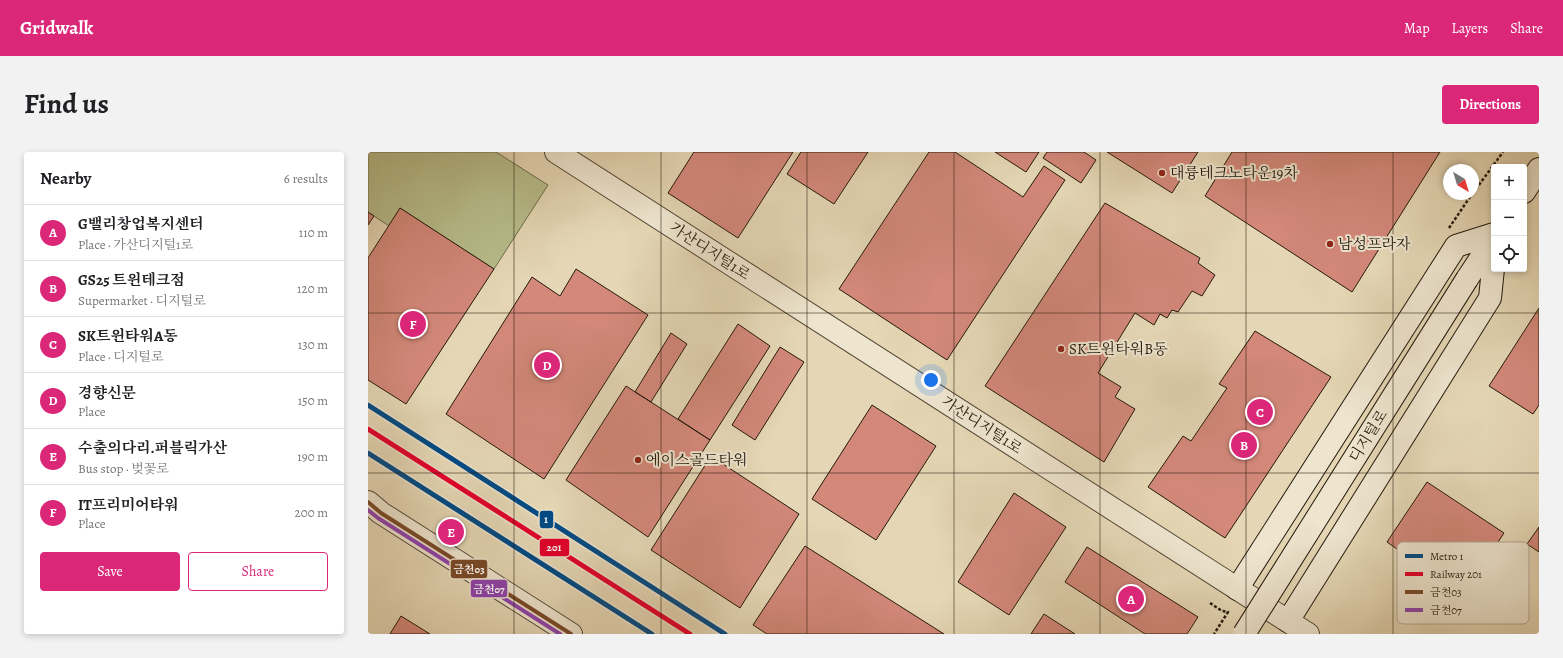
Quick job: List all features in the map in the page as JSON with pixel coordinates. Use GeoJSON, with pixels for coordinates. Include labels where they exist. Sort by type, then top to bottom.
{"type":"FeatureCollection","features":[{"type":"Feature","properties":{"kind":"main road","name":"가산디지털1로"},"geometry":{"type":"LineString","coordinates":[[556,152],[1308,634]]}},
{"type":"Feature","properties":{"kind":"main road"},"geometry":{"type":"LineString","coordinates":[[1527,187],[1539,168]]}},
{"type":"Feature","properties":{"kind":"main road"},"geometry":{"type":"LineString","coordinates":[[1237,589],[1456,246],[1491,235]]}},
{"type":"Feature","properties":{"kind":"main road","name":"디지털로"},"geometry":{"type":"LineString","coordinates":[[1244,634],[1491,243]]}},
{"type":"Feature","properties":{"kind":"main road"},"geometry":{"type":"LineString","coordinates":[[1288,621],[1490,298],[1493,272]]}},
{"type":"Feature","properties":{"kind":"main road"},"geometry":{"type":"LineString","coordinates":[[368,502],[382,513],[571,634]]}},
{"type":"Feature","properties":{"kind":"path"},"geometry":{"type":"LineString","coordinates":[[1479,185],[1503,152]]}},
{"type":"Feature","properties":{"kind":"path"},"geometry":{"type":"LineString","coordinates":[[1210,603],[1222,611],[1228,612],[1214,634]]}},
{"type":"Feature","properties":{"kind":"green space"},"geometry":{"type":"Polygon","coordinates":[[[368,152],[496,152],[548,185],[494,269],[400,208],[389,226],[368,212],[368,152]]]}},
{"type":"Feature","properties":{"kind":"building"},"geometry":{"type":"Polygon","coordinates":[[[694,152],[793,152],[738,238],[668,193],[694,152]]]}},
{"type":"Feature","properties":{"kind":"building"},"geometry":{"type":"Polygon","coordinates":[[[801,152],[868,152],[834,204],[787,174],[801,152]]]}},
{"type":"Feature","properties":{"kind":"building"},"geometry":{"type":"Polygon","coordinates":[[[929,152],[955,152],[1023,197],[1044,166],[1065,180],[947,360],[839,289],[929,152]]]}},
{"type":"Feature","properties":{"kind":"building"},"geometry":{"type":"Polygon","coordinates":[[[995,152],[1039,152],[1026,172],[995,152]]]}},
{"type":"Feature","properties":{"kind":"building"},"geometry":{"type":"Polygon","coordinates":[[[1047,152],[1084,152],[1096,160],[1081,183],[1043,158],[1047,152]]]}},
{"type":"Feature","properties":{"kind":"building","name":"대륭테크노타운19차"},"geometry":{"type":"Polygon","coordinates":[[[1107,152],[1198,152],[1172,193],[1107,152]]]}},
{"type":"Feature","properties":{"kind":"building","name":"남성프라자"},"geometry":{"type":"Polygon","coordinates":[[[1232,152],[1440,152],[1352,292],[1205,196],[1232,152]]]}},
{"type":"Feature","properties":{"kind":"building","name":"SK트윈타워B동"},"geometry":{"type":"Polygon","coordinates":[[[1105,203],[1200,258],[1198,263],[1215,275],[1202,296],[1192,291],[1178,312],[1172,310],[1167,318],[1160,314],[1154,325],[1135,313],[1098,373],[1121,387],[1115,397],[1135,409],[1104,462],[985,386],[1105,203]]]}},
{"type":"Feature","properties":{"kind":"building"},"geometry":{"type":"Polygon","coordinates":[[[400,208],[494,269],[406,404],[368,380],[368,258],[400,208]]]}},
{"type":"Feature","properties":{"kind":"building"},"geometry":{"type":"Polygon","coordinates":[[[368,212],[374,216],[368,225],[368,212]]]}},
{"type":"Feature","properties":{"kind":"building"},"geometry":{"type":"Polygon","coordinates":[[[576,269],[648,315],[544,479],[446,414],[532,277],[560,296],[576,269]]]}},
{"type":"Feature","properties":{"kind":"building"},"geometry":{"type":"Polygon","coordinates":[[[1539,308],[1539,405],[1533,414],[1489,386],[1539,308]]]}},
{"type":"Feature","properties":{"kind":"building"},"geometry":{"type":"Polygon","coordinates":[[[738,324],[770,346],[710,440],[678,419],[738,324]]]}},
{"type":"Feature","properties":{"kind":"building"},"geometry":{"type":"Polygon","coordinates":[[[1255,331],[1331,377],[1225,538],[1148,487],[1183,436],[1191,441],[1227,388],[1219,384],[1255,331]]]}},
{"type":"Feature","properties":{"kind":"building"},"geometry":{"type":"Polygon","coordinates":[[[671,333],[687,344],[651,402],[635,392],[671,333]]]}},
{"type":"Feature","properties":{"kind":"building"},"geometry":{"type":"Polygon","coordinates":[[[780,347],[804,362],[755,440],[732,425],[780,347]]]}},
{"type":"Feature","properties":{"kind":"building","name":"에이스골드타워"},"geometry":{"type":"Polygon","coordinates":[[[626,386],[710,440],[648,537],[566,480],[626,386]]]}},
{"type":"Feature","properties":{"kind":"building"},"geometry":{"type":"Polygon","coordinates":[[[872,405],[936,446],[876,540],[812,499],[872,405]]]}},
{"type":"Feature","properties":{"kind":"building"},"geometry":{"type":"Polygon","coordinates":[[[711,456],[799,514],[740,608],[651,550],[711,456]]]}},
{"type":"Feature","properties":{"kind":"building"},"geometry":{"type":"Polygon","coordinates":[[[1427,482],[1504,533],[1498,542],[1397,542],[1397,549],[1387,542],[1427,482]]]}},
{"type":"Feature","properties":{"kind":"building"},"geometry":{"type":"Polygon","coordinates":[[[1014,493],[1066,527],[1009,615],[958,582],[1014,493]]]}},
{"type":"Feature","properties":{"kind":"building"},"geometry":{"type":"Polygon","coordinates":[[[1539,527],[1539,552],[1529,545],[1528,542],[1539,527]]]}},
{"type":"Feature","properties":{"kind":"building"},"geometry":{"type":"Polygon","coordinates":[[[805,546],[944,634],[767,634],[753,625],[805,546]]]}},
{"type":"Feature","properties":{"kind":"building"},"geometry":{"type":"Polygon","coordinates":[[[1087,547],[1198,617],[1187,634],[1145,634],[1065,582],[1087,547]]]}},
{"type":"Feature","properties":{"kind":"building"},"geometry":{"type":"Polygon","coordinates":[[[1044,614],[1075,634],[1031,634],[1044,614]]]}},
{"type":"Feature","properties":{"kind":"building"},"geometry":{"type":"Polygon","coordinates":[[[401,616],[430,634],[390,634],[401,616]]]}},
{"type":"Feature","properties":{"kind":"metro line","name":"1"},"geometry":{"type":"LineString","coordinates":[[368,405],[725,634]]}},
{"type":"Feature","properties":{"kind":"metro line","name":"1"},"geometry":{"type":"LineString","coordinates":[[368,453],[652,634]]}},
{"type":"Feature","properties":{"kind":"rail line","name":"201"},"geometry":{"type":"LineString","coordinates":[[368,429],[690,634]]}},
{"type":"Feature","properties":{"kind":"transit line","name":"금천03"},"geometry":{"type":"LineString","coordinates":[[368,502],[381,513],[571,634]]}},
{"type":"Feature","properties":{"kind":"transit line","name":"금천07"},"geometry":{"type":"LineString","coordinates":[[368,510],[378,518],[560,634]]}},
{"type":"Feature","properties":{"kind":"place","name":"대륭테크노타운19차"},"geometry":{"type":"Point","coordinates":[1162,173]}},
{"type":"Feature","properties":{"kind":"place","name":"남성프라자"},"geometry":{"type":"Point","coordinates":[1330,244]}},
{"type":"Feature","properties":{"kind":"place","name":"IT프리미어타워"},"geometry":{"type":"Point","coordinates":[413,324]}},
{"type":"Feature","properties":{"kind":"place","name":"SK트윈타워B동"},"geometry":{"type":"Point","coordinates":[1061,349]}},
{"type":"Feature","properties":{"kind":"place","name":"경향신문"},"geometry":{"type":"Point","coordinates":[547,365]}},
{"type":"Feature","properties":{"kind":"place","name":"SK트윈타워A동"},"geometry":{"type":"Point","coordinates":[1260,412]}},
{"type":"Feature","properties":{"kind":"place","name":"GS25 트윈테크점"},"geometry":{"type":"Point","coordinates":[1244,445]}},
{"type":"Feature","properties":{"kind":"place","name":"에이스골드타워"},"geometry":{"type":"Point","coordinates":[638,460]}},
{"type":"Feature","properties":{"kind":"place","name":"수출의다리.퍼블릭가산"},"geometry":{"type":"Point","coordinates":[451,532]}},
{"type":"Feature","properties":{"kind":"place","name":"G밸리창업복지센터"},"geometry":{"type":"Point","coordinates":[1131,599]}}]}
